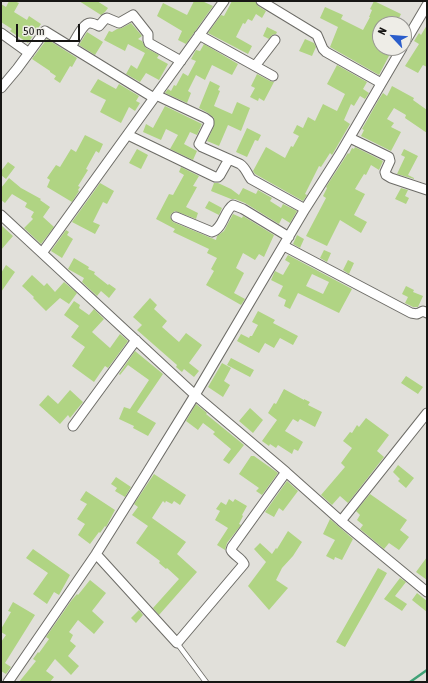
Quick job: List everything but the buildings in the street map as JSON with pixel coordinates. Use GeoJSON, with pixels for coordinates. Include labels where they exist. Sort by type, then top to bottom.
{"type":"FeatureCollection","features":[{"type":"Feature","properties":{"kind":"street"},"geometry":{"type":"LineString","coordinates":[[42,253],[128,136],[224,1]]}},
{"type":"Feature","properties":{"kind":"street"},"geometry":{"type":"LineString","coordinates":[[262,1],[315,33],[326,52],[381,83]]}},
{"type":"Feature","properties":{"kind":"street"},"geometry":{"type":"LineString","coordinates":[[412,30],[427,5]]}},
{"type":"Feature","properties":{"kind":"street"},"geometry":{"type":"LineString","coordinates":[[71,47],[87,24],[91,23],[99,26],[107,18],[119,23],[133,15],[148,34],[149,42],[181,61]]}},
{"type":"Feature","properties":{"kind":"street"},"geometry":{"type":"LineString","coordinates":[[1,88],[17,69],[45,30],[71,47],[155,96],[205,118],[209,121],[209,124],[199,144],[244,167],[251,179],[305,209]]}},
{"type":"Feature","properties":{"kind":"street"},"geometry":{"type":"LineString","coordinates":[[1,33],[29,53]]}},
{"type":"Feature","properties":{"kind":"street"},"geometry":{"type":"LineString","coordinates":[[199,35],[273,76]]}},
{"type":"Feature","properties":{"kind":"street"},"geometry":{"type":"LineString","coordinates":[[255,66],[275,40]]}},
{"type":"Feature","properties":{"kind":"street"},"geometry":{"type":"LineString","coordinates":[[8,682],[96,554],[195,395],[305,209],[350,138],[397,56]]}},
{"type":"Feature","properties":{"kind":"street"},"geometry":{"type":"LineString","coordinates":[[128,136],[215,177],[220,175],[228,159]]}},
{"type":"Feature","properties":{"kind":"street"},"geometry":{"type":"LineString","coordinates":[[350,138],[389,157],[390,161],[385,172],[390,178],[427,190]]}},
{"type":"Feature","properties":{"kind":"street"},"geometry":{"type":"LineString","coordinates":[[176,217],[212,232],[215,231],[228,209],[233,205],[243,209],[289,237]]}},
{"type":"Feature","properties":{"kind":"street"},"geometry":{"type":"LineString","coordinates":[[1,215],[195,395],[341,521],[427,592]]}},
{"type":"Feature","properties":{"kind":"street"},"geometry":{"type":"LineString","coordinates":[[284,246],[411,313],[417,314],[423,311],[427,313]]}},
{"type":"Feature","properties":{"kind":"street"},"geometry":{"type":"LineString","coordinates":[[73,426],[136,340]]}},
{"type":"Feature","properties":{"kind":"street"},"geometry":{"type":"LineString","coordinates":[[341,521],[427,413]]}},
{"type":"Feature","properties":{"kind":"street"},"geometry":{"type":"LineString","coordinates":[[96,554],[177,643],[244,564],[242,559],[232,553],[232,547],[286,472]]}},
{"type":"Feature","properties":{"kind":"lane"},"geometry":{"type":"LineString","coordinates":[[177,643],[206,682]]}},
{"type":"Feature","properties":{"kind":"waterway"},"geometry":{"type":"LineString","coordinates":[[410,682],[427,670]]}}]}
